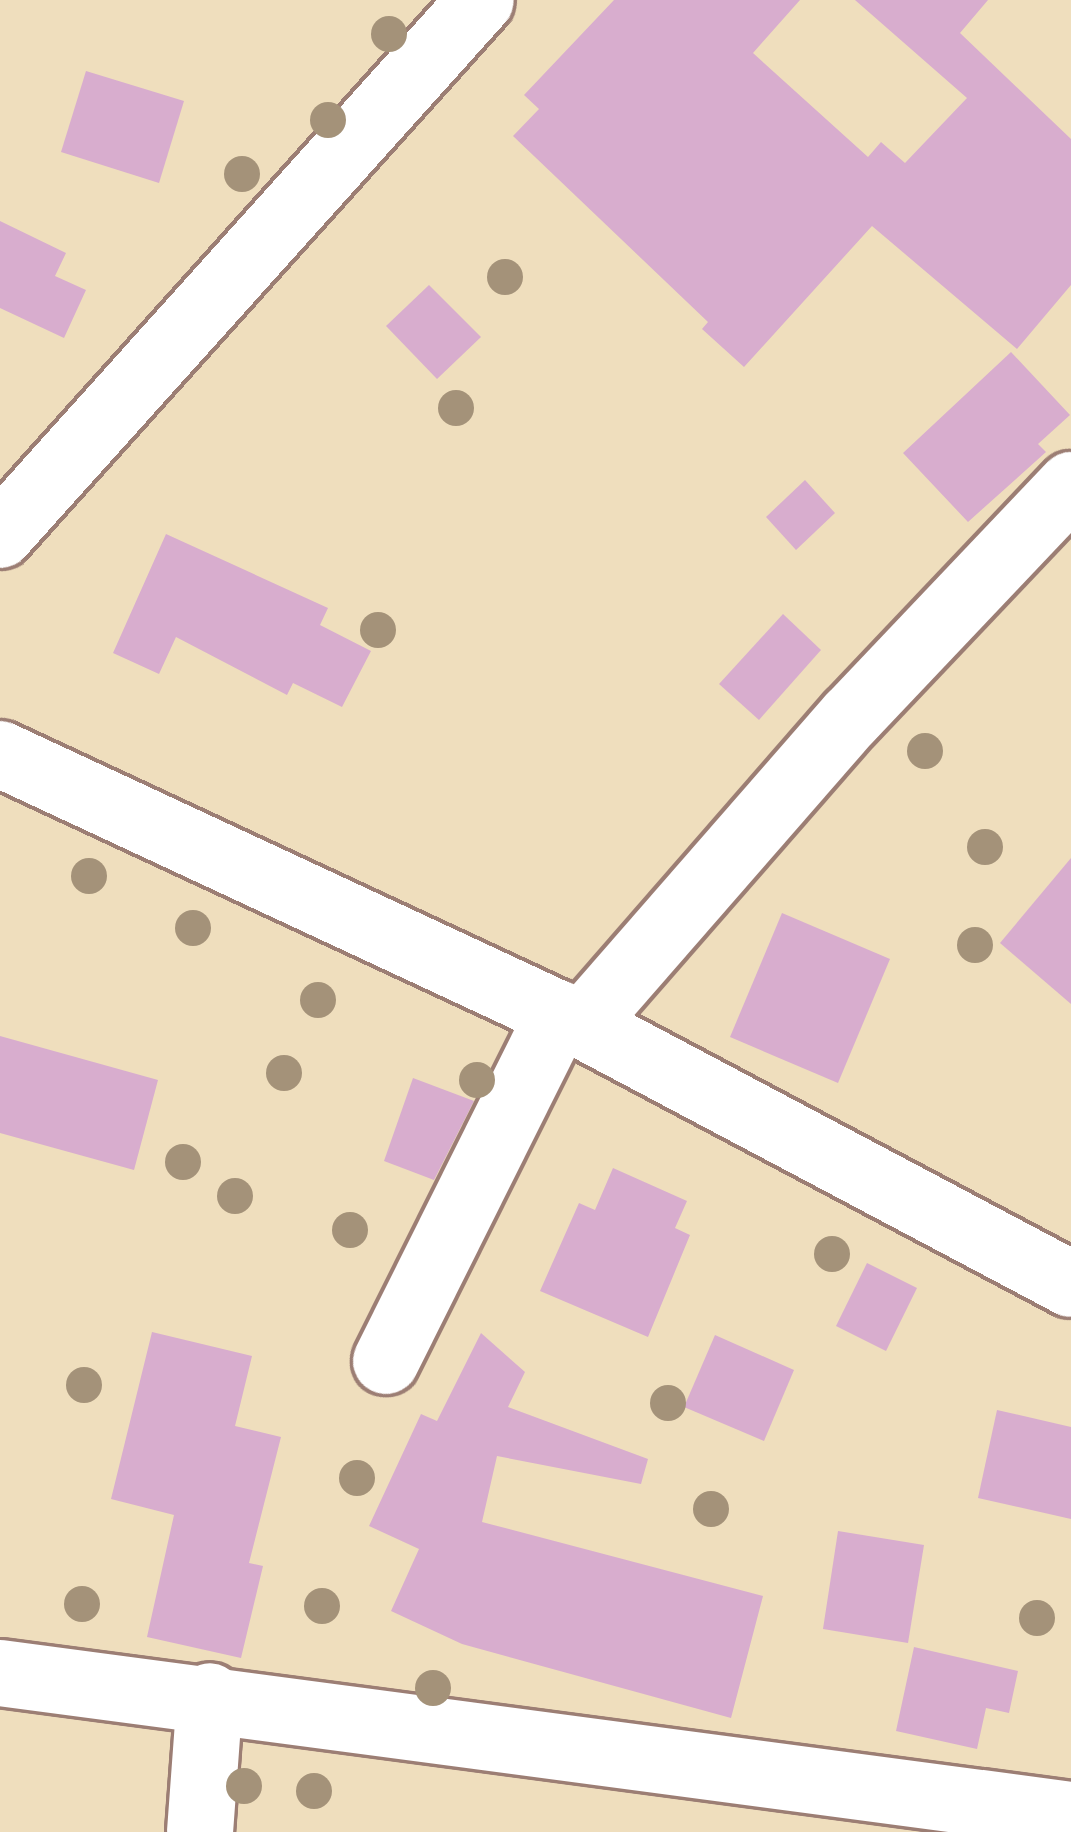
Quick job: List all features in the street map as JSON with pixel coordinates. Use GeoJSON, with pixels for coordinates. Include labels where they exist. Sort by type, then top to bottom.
{"type":"FeatureCollection","features":[{"type":"Feature","properties":{"kind":"street"},"geometry":{"type":"LineString","coordinates":[[0,536],[481,0]]}},
{"type":"Feature","properties":{"kind":"street"},"geometry":{"type":"LineString","coordinates":[[386,1361],[571,1019],[851,717],[1060,516]]}},
{"type":"Feature","properties":{"kind":"street"},"geometry":{"type":"LineString","coordinates":[[0,754],[571,1019],[1071,1284]]}},
{"type":"Feature","properties":{"kind":"street"},"geometry":{"type":"LineString","coordinates":[[0,1673],[209,1696],[1033,1818]]}},
{"type":"Feature","properties":{"kind":"street"},"geometry":{"type":"LineString","coordinates":[[200,1832],[209,1696]]}},
{"type":"Feature","properties":{"kind":"building"},"geometry":{"type":"Polygon","coordinates":[[[614,0],[800,0],[753,53],[868,157],[881,142],[905,163],[967,98],[855,0],[988,0],[960,33],[1071,139],[1071,285],[1017,349],[872,226],[744,367],[702,329],[708,322],[513,136],[539,109],[524,95],[614,0]]]}},
{"type":"Feature","properties":{"kind":"building"},"geometry":{"type":"Polygon","coordinates":[[[86,71],[184,101],[159,183],[61,152],[86,71]]]}},
{"type":"Feature","properties":{"kind":"building"},"geometry":{"type":"Polygon","coordinates":[[[0,221],[66,253],[55,276],[86,290],[64,338],[0,308],[0,221]]]}},
{"type":"Feature","properties":{"kind":"building"},"geometry":{"type":"Polygon","coordinates":[[[429,285],[481,337],[437,379],[386,326],[429,285]]]}},
{"type":"Feature","properties":{"kind":"building"},"geometry":{"type":"Polygon","coordinates":[[[1011,352],[1070,415],[1038,444],[1046,452],[968,522],[903,453],[1011,352]]]}},
{"type":"Feature","properties":{"kind":"building"},"geometry":{"type":"Polygon","coordinates":[[[805,480],[835,513],[796,550],[766,517],[805,480]]]}},
{"type":"Feature","properties":{"kind":"building"},"geometry":{"type":"Polygon","coordinates":[[[166,534],[328,608],[320,625],[371,651],[342,707],[293,683],[287,695],[176,637],[159,674],[113,653],[166,534]]]}},
{"type":"Feature","properties":{"kind":"building"},"geometry":{"type":"Polygon","coordinates":[[[783,614],[821,650],[759,720],[719,684],[783,614]]]}},
{"type":"Feature","properties":{"kind":"building"},"geometry":{"type":"Polygon","coordinates":[[[1071,858],[1071,1004],[1000,943],[1071,858]]]}},
{"type":"Feature","properties":{"kind":"building"},"geometry":{"type":"Polygon","coordinates":[[[782,913],[890,959],[838,1083],[730,1037],[782,913]]]}},
{"type":"Feature","properties":{"kind":"building"},"geometry":{"type":"Polygon","coordinates":[[[0,1036],[158,1080],[134,1170],[0,1133],[0,1036]]]}},
{"type":"Feature","properties":{"kind":"building"},"geometry":{"type":"Polygon","coordinates":[[[413,1078],[474,1101],[434,1180],[384,1161],[413,1078]]]}},
{"type":"Feature","properties":{"kind":"building"},"geometry":{"type":"Polygon","coordinates":[[[613,1168],[687,1201],[675,1228],[690,1235],[648,1337],[540,1291],[579,1203],[595,1210],[613,1168]]]}},
{"type":"Feature","properties":{"kind":"building"},"geometry":{"type":"Polygon","coordinates":[[[867,1263],[917,1288],[886,1351],[836,1326],[867,1263]]]}},
{"type":"Feature","properties":{"kind":"building"},"geometry":{"type":"Polygon","coordinates":[[[152,1332],[252,1356],[235,1426],[281,1437],[249,1563],[263,1566],[241,1658],[147,1637],[174,1515],[111,1499],[152,1332]]]}},
{"type":"Feature","properties":{"kind":"building"},"geometry":{"type":"Polygon","coordinates":[[[481,1333],[525,1372],[508,1407],[648,1459],[641,1484],[497,1456],[482,1522],[763,1596],[731,1718],[462,1644],[391,1611],[419,1549],[369,1526],[421,1414],[437,1421],[481,1333]]]}},
{"type":"Feature","properties":{"kind":"building"},"geometry":{"type":"Polygon","coordinates":[[[715,1335],[794,1370],[764,1441],[684,1407],[715,1335]]]}},
{"type":"Feature","properties":{"kind":"building"},"geometry":{"type":"Polygon","coordinates":[[[997,1410],[1071,1427],[1071,1519],[978,1498],[997,1410]]]}},
{"type":"Feature","properties":{"kind":"building"},"geometry":{"type":"Polygon","coordinates":[[[838,1531],[924,1545],[908,1643],[823,1629],[838,1531]]]}},
{"type":"Feature","properties":{"kind":"building"},"geometry":{"type":"Polygon","coordinates":[[[914,1647],[1018,1671],[1009,1713],[986,1708],[977,1749],[896,1731],[914,1647]]]}}]}
